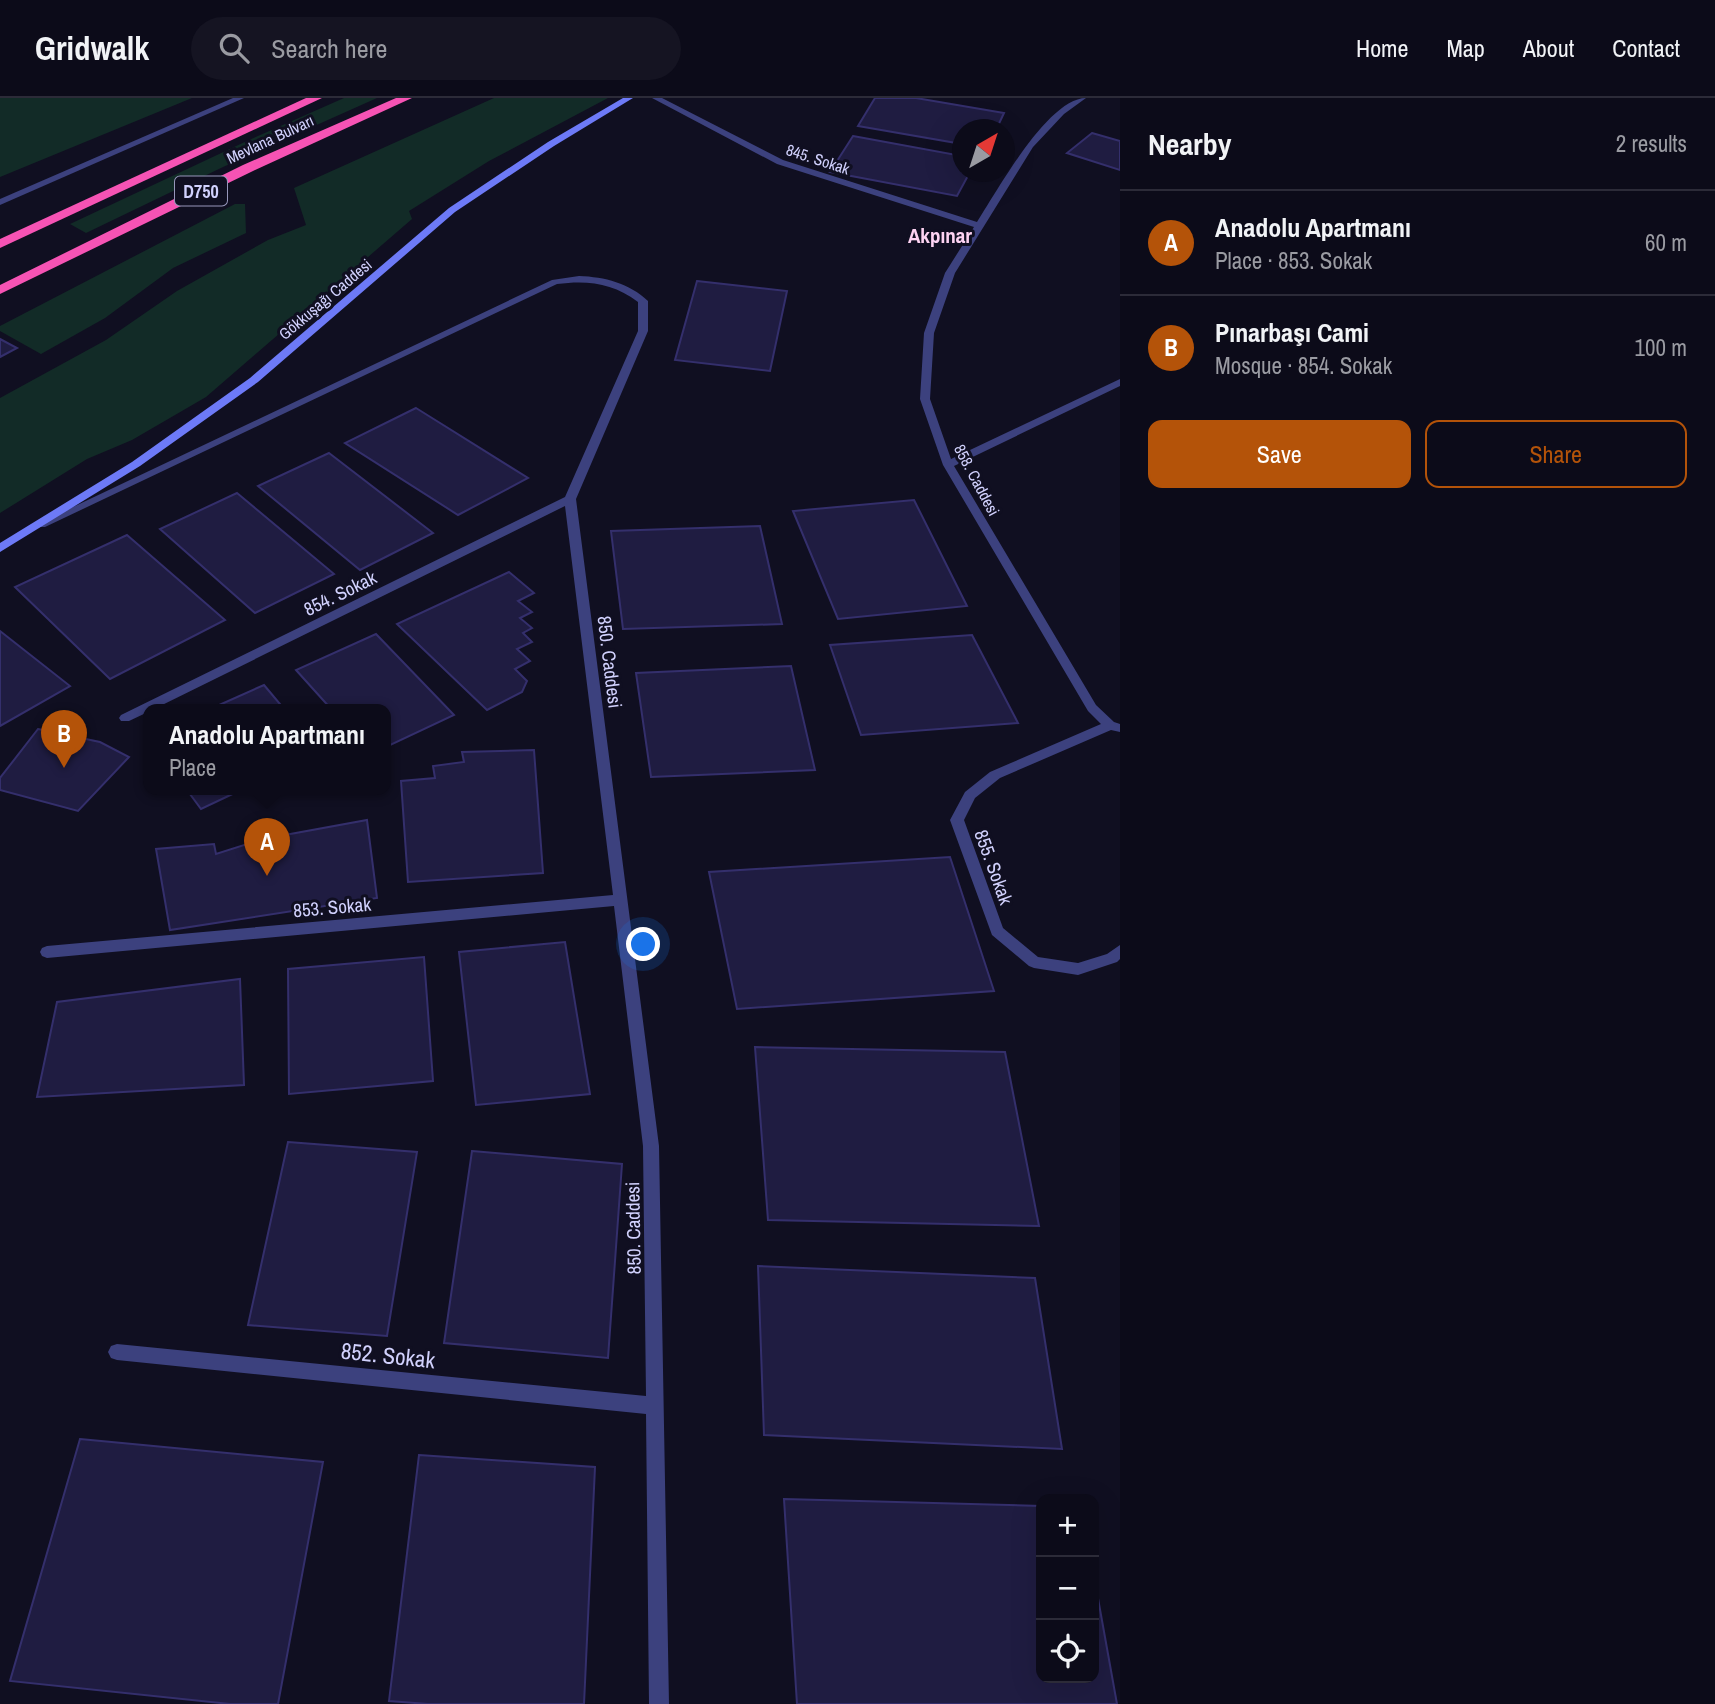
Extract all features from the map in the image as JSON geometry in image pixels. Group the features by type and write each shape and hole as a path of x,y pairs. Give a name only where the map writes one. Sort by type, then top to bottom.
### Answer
{"highway":[{"name":"Mevlana Bulvarı","path":"0,244 316,98"},
{"name":"Mevlana Bulvarı","path":"0,290 248,169 405,98"}],"street":[{"path":"0,202 240,98"},
{"name":"Gökkuşağı Caddesi","path":"0,548 136,464 254,380 452,210 551,144 629,98"},
{"name":"845. Sokak","path":"656,98 780,162 980,226"},
{"name":"858. Caddesi","path":"1082,98 1061,112 1030,146 950,273 929,333 925,399 947,465 1092,708 1115,726"},
{"path":"41,525 535,289 555,282 598,279 615,283 643,301 643,331 570,499"},
{"path":"947,465 1120,382"},
{"name":"854. Sokak","path":"153,704 570,499"},
{"name":"850. Caddesi","path":"570,499 651,1146 659,1704"},
{"name":"854. Sokak","path":"125,718 143,709"},
{"name":"855. Sokak","path":"1115,726 995,775 970,795 957,820 997,932 1034,962 1078,969 1112,958 1120,951"},
{"name":"853. Sokak","path":"47,952 621,900"},
{"name":"852. Sokak","path":"117,1352 655,1406"}],"green space":[{"path":"0,98 192,98 0,177"},
{"path":"344,98 377,98 223,167 86,233 70,224 249,140"},
{"path":"494,98 608,98 489,161 409,211 412,219 206,397 132,440 87,459 0,513 0,398 106,340 177,291 268,240 306,225 294,188"},
{"path":"235,204 245,204 246,233 173,268 105,318 41,354 0,331 0,326"}],"building":[{"path":"875,98 916,98 1004,113 1001,119 952,119 952,142 858,126"},
{"path":"1092,133 1120,141 1120,170 1067,153"},
{"path":"853,136 952,154 952,182 965,182 957,196 830,172"},
{"path":"697,281 787,291 770,371 675,360"},
{"path":"0,339 17,348 0,357"},
{"path":"416,408 528,478 458,515 345,443"},
{"path":"329,453 433,533 360,570 258,486"},
{"path":"237,493 334,574 255,613 160,529"},
{"path":"914,500 967,606 838,619 793,511"},
{"path":"760,526 782,624 623,629 611,531"},
{"path":"127,535 225,620 110,679 15,587"},
{"path":"509,572 534,593 518,601 532,612 520,618 532,628 523,633 532,642 517,649 530,661 515,669 527,681 522,692 487,710 397,624"},
{"path":"0,631 70,686 0,726"},
{"path":"376,634 454,715 391,745 391,704 327,704 296,670"},
{"path":"972,635 1018,723 861,735 830,645"},
{"path":"791,666 815,770 651,777 636,673"},
{"path":"264,685 280,704 221,704"},
{"path":"38,729 100,742 129,757 78,811 0,790 0,778"},
{"path":"534,750 543,873 408,882 401,781 435,778 433,766 464,762 462,752"},
{"path":"191,795 230,795 201,809"},
{"path":"367,820 377,898 170,930 156,849 214,844 216,854 263,839"},
{"path":"950,857 994,991 737,1009 709,872"},
{"path":"565,942 590,1094 476,1105 459,952"},
{"path":"424,957 433,1081 289,1094 288,969"},
{"path":"240,979 244,1085 37,1097 57,1002"},
{"path":"755,1047 1005,1052 1039,1226 768,1220"},
{"path":"288,1142 417,1152 387,1336 248,1325"},
{"path":"472,1151 622,1164 608,1358 444,1343"},
{"path":"758,1266 1035,1278 1062,1449 764,1435"},
{"path":"80,1439 323,1462 278,1704 230,1704 10,1681"},
{"path":"419,1455 595,1467 584,1704 428,1704 389,1701"},
{"path":"784,1499 1036,1506 1036,1683 1099,1683 1099,1604 1117,1704 797,1704"}],"place":[{"name":"Pınarbaşı Cami","path":"64,768"},
{"name":"Anadolu Apartmanı","path":"267,876"}],"district":[{"name":"Akpınar","path":"940,235"}]}
